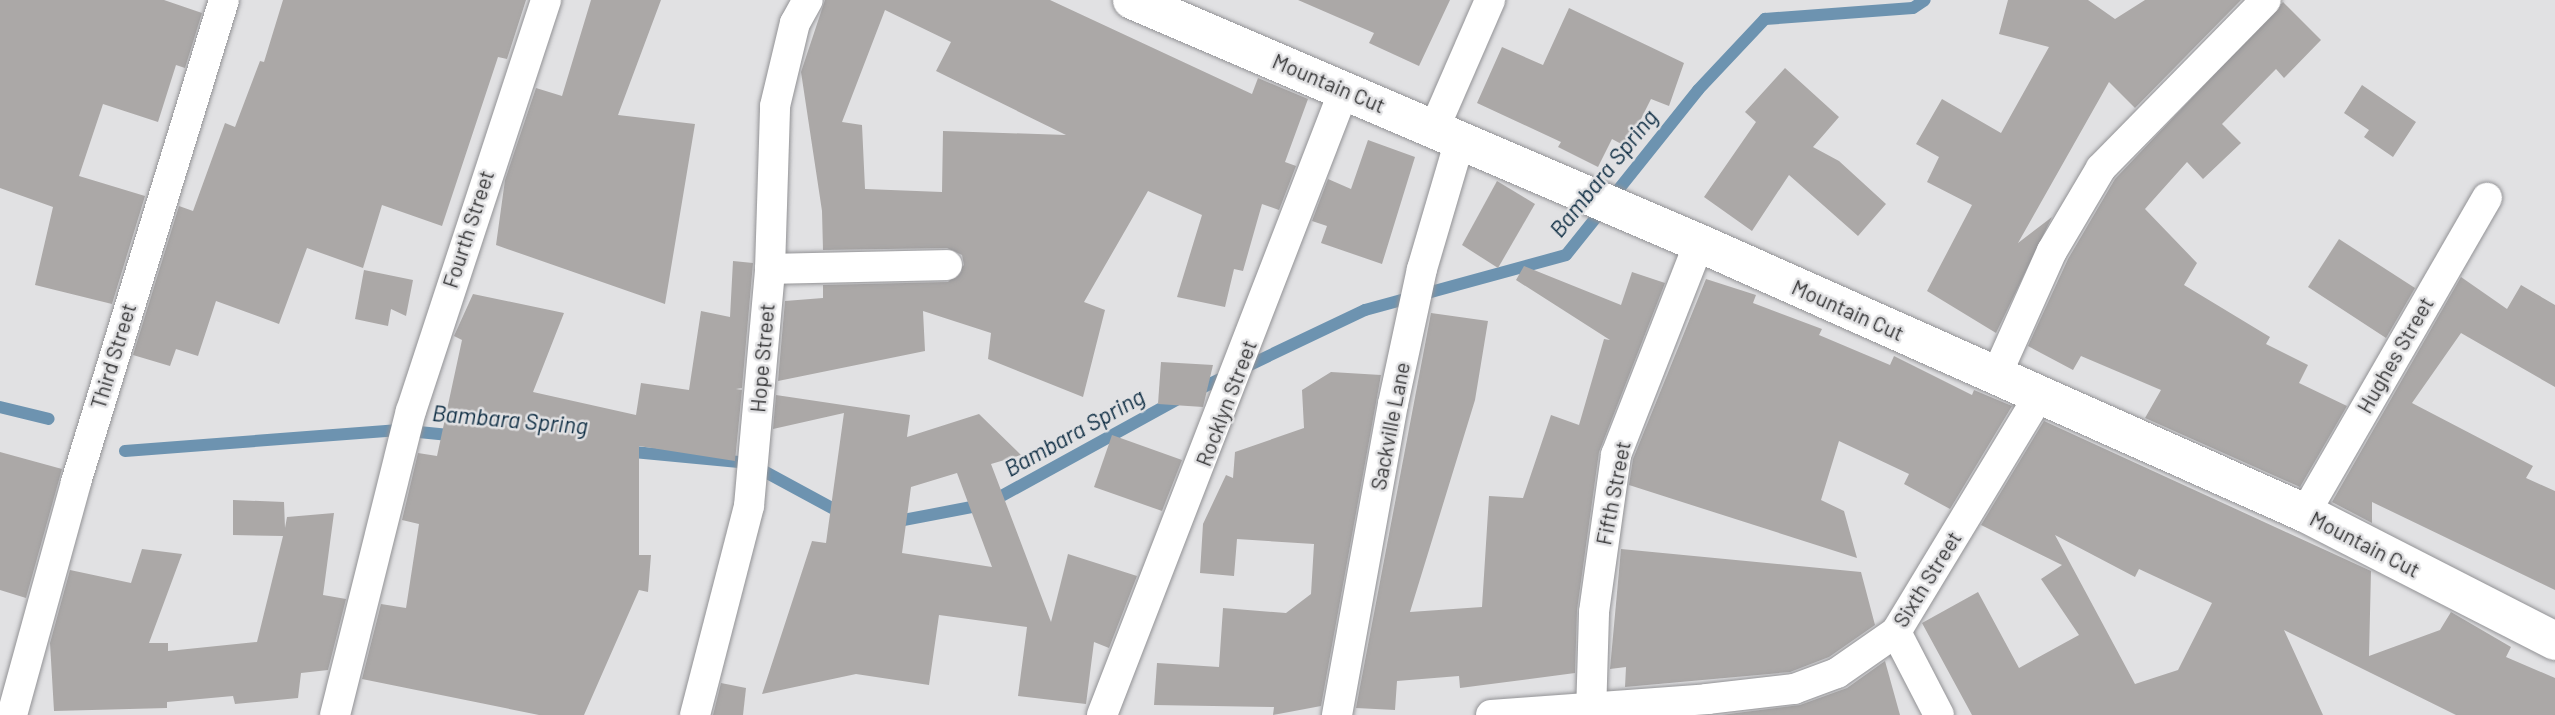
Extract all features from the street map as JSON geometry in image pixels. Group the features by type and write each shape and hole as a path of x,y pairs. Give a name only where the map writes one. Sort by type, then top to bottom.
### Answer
{"main road":[{"name":"Mountain Cut","path":"1132,0 1345,88 2305,513 2555,641"}],"street":[{"name":"Third Street","path":"8,705 224,0"},
{"name":"Fourth Street","path":"335,715 411,411 547,0"},
{"name":"Hope Street","path":"695,715 749,506 770,269 775,106 796,23 808,0"},
{"name":"Sackville Lane","path":"1337,715 1447,135 1490,0"},
{"path":"1996,376 2052,251 2101,168 2266,0"},
{"name":"Rocklyn Street","path":"1102,715 1345,88"},
{"name":"Hughes Street","path":"2305,513 2487,198"},
{"name":"Fifth Street","path":"1591,711 1596,600 1616,455 1699,243"},
{"path":"770,269 947,265"},
{"name":"Sixth Street","path":"1492,715 1591,711 1794,689 1837,673 1896,632 2039,396"},
{"path":"1896,632 1939,715"}],"building":[{"path":"0,0 164,0 202,13 185,68 176,65 158,122 103,104 79,176 145,196 112,304 35,285 53,207 0,188"},
{"path":"283,0 526,0 507,59 498,57 442,226 382,205 363,268 307,248 279,324 216,301 198,356 176,349 170,366 133,355 179,206 193,211 225,123 235,127 260,61 264,62"},
{"path":"591,0 661,0 618,115 695,124 665,304 496,245 505,180 536,88 562,96"},
{"path":"825,0 1050,0 1252,94 1258,78 1308,99 1285,162 1296,166 1279,210 1262,204 1243,271 1234,269 1225,307 1177,297 1202,215 1148,191 1084,302 1105,310 1083,397 988,359 991,333 923,311 925,351 778,381 785,301 823,298 823,285 948,282 964,265 962,255 947,248 823,250 822,211 801,72","holes":["885,10 951,42 936,71 1066,135 943,131 942,192 865,189 862,125 842,122"]},
{"path":"1298,0 1450,0 1419,66 1369,43 1374,33"},
{"path":"2008,0 2088,0 2115,19 2145,0 2241,0 2135,108 2109,82 2018,243 2052,217 1996,333 1927,291 1972,205 1927,182 1939,157 1916,144 1942,99 2001,133 2049,47 1999,34"},
{"path":"2283,2 2321,40 2284,78 2276,69 2222,124 2241,143 2203,179 2187,162 2145,209 2197,263 2184,285 2270,337 2266,344 2308,365 2299,383 2347,406 2300,487 2145,418 2161,390 2081,356 2073,370 2028,346 2068,259 2115,179"},
{"path":"1569,8 1684,63 1669,106 1651,99 1627,147 1612,139 1598,167 1558,147 1561,142 1477,103 1502,47 1543,65"},
{"path":"1785,68 1839,117 1813,147 1839,161 1886,204 1858,236 1789,175 1752,231 1704,197 1756,122 1745,112"},
{"path":"2362,85 2416,122 2393,157 2364,137 2369,130 2344,113"},
{"path":"1368,140 1415,157 1382,264 1321,243 1327,226 1312,221 1328,179 1351,189"},
{"path":"1497,181 1535,204 1498,268 1462,245"},
{"path":"2339,239 2415,288 2386,338 2308,287"},
{"path":"733,261 753,263 742,388 736,389 742,390 735,461 639,446 639,555 651,555 648,592 639,590 584,715 539,715 362,679 381,604 406,608 419,524 402,520 418,453 437,456 462,340 454,336 473,294 564,313 533,392 636,415 641,383 689,390 701,311 730,317"},
{"path":"1524,266 1621,305 1632,272 1665,283 1599,452 1577,610 1575,673 1460,688 1459,676 1397,681 1395,710 1356,708 1431,313 1488,321 1475,400 1410,612 1482,607 1489,496 1523,498 1551,415 1579,425 1604,339 1610,340 1516,280"},
{"path":"364,270 413,280 406,316 391,309 388,326 355,319"},
{"path":"2461,277 2507,309 2521,285 2555,305 2555,387 2461,333 2412,403 2533,466 2526,478 2555,491 2555,590 2372,502 2372,523 2332,502"},
{"path":"1706,279 1756,295 1753,303 1822,329 1819,335 1890,365 1894,356 1972,395 1974,390 2012,406 1950,509 1904,484 1909,474 1839,441 1821,500 1844,511 1857,558 1629,485 1633,459"},
{"path":"1161,362 1213,365 1203,407 1158,404"},
{"path":"1331,372 1381,375 1321,706 1273,715 1274,707 1154,705 1157,663 1219,667 1223,608 1286,613 1311,594 1314,544 1237,539 1234,576 1200,573 1203,524 1226,475 1233,478 1235,452 1304,428 1302,390"},
{"path":"776,395 910,415 907,437 979,414 1021,455 991,464 1051,622 1068,554 1137,576 1109,648 1094,642 1086,704 1018,696 1027,627 939,615 929,685 856,674 762,694 812,541 826,543 844,413 773,429","holes":["957,473 992,567 902,553 911,487"]},
{"path":"2044,421 2371,571 2369,656 2440,630 2451,612 2511,647 2506,657 2555,678 2555,715 2456,715 2284,630 2323,715 1972,715 1922,623 1978,592 2019,668 2079,635 2041,579 2062,565 1981,525","holes":["2055,535 2135,577 2139,569 2212,603 2178,670 2135,684"]},
{"path":"1112,435 1182,460 1162,511 1094,487"},
{"path":"0,452 62,469 26,598 0,590"},
{"path":"233,500 284,502 285,528 287,517 334,513 323,595 346,599 328,670 301,673 298,698 235,704 233,696 167,702 167,708 54,711 50,643 70,570 131,583 142,549 182,554 149,643 168,643 168,651 257,642 283,536 233,535"},
{"path":"1621,549 1861,572 1875,625 1829,657 1790,672 1625,687 1626,667 1610,669"},
{"path":"1885,661 1900,715 1721,715 1800,705 1847,688"},
{"path":"721,683 746,688 743,715 713,715"}],"waterway":[{"name":"Bambara Spring","path":"1195,391 1365,310 1566,255 1698,90 1765,19 1913,8 1925,0"},
{"name":"Bambara Spring","path":"893,522 987,504 1178,399"},
{"name":"Bambara Spring","path":"0,407 49,419"},
{"name":"Bambara Spring","path":"125,451 399,430 459,436"},
{"name":"Bambara Spring","path":"623,451 749,463 843,514"}]}
